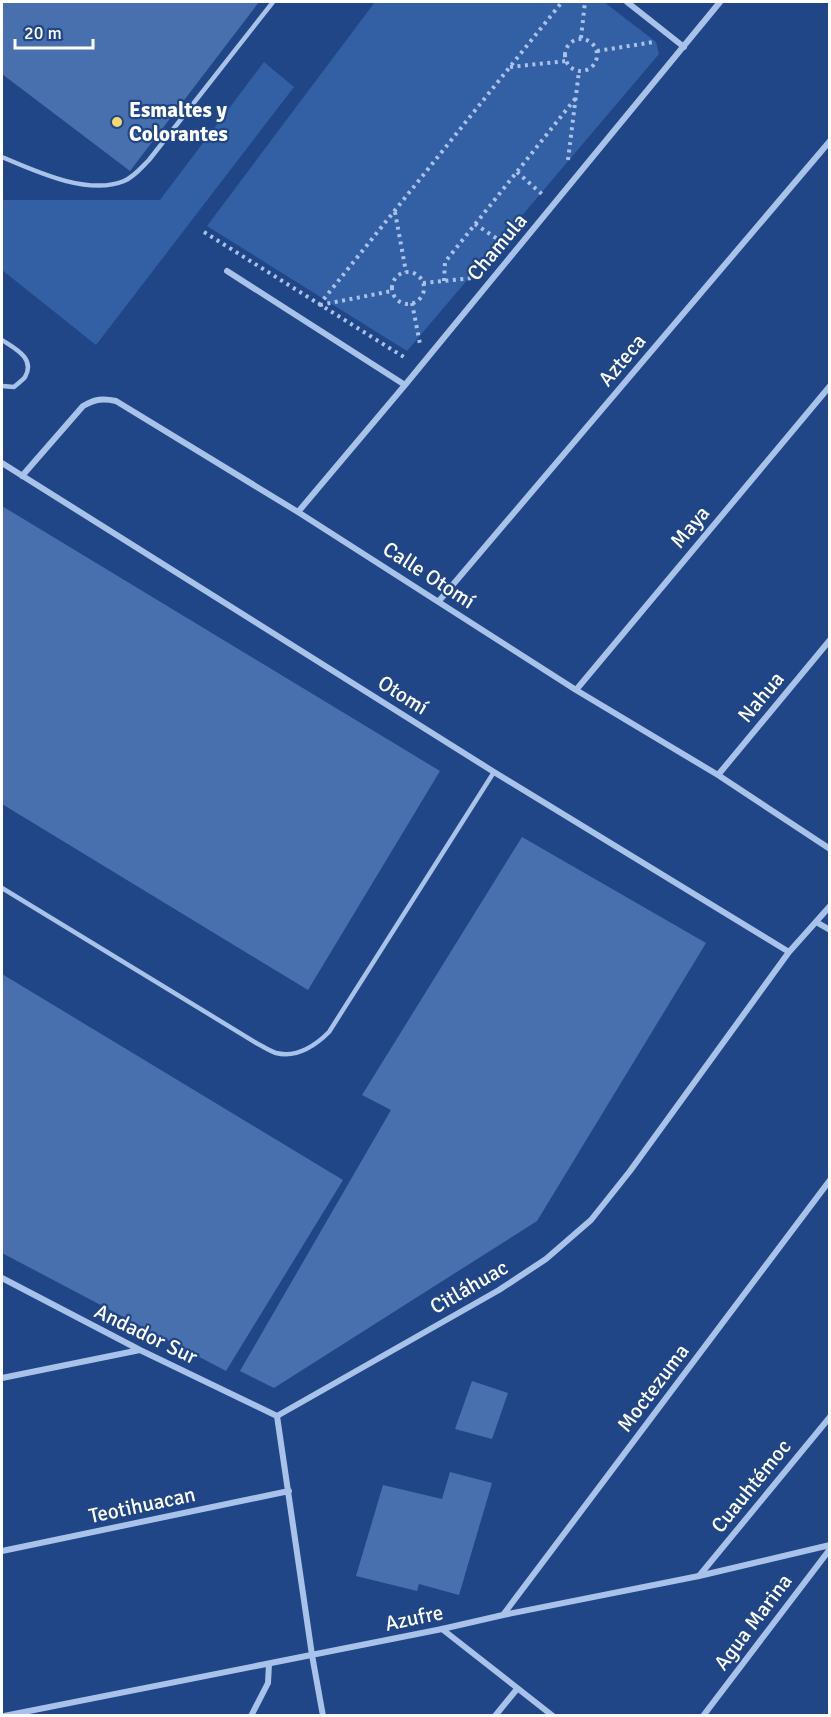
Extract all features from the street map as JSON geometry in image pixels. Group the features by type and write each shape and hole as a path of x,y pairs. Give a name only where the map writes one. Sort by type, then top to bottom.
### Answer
{"street":[{"path":"627,2 684,46"},
{"name":"Chamula","path":"298,512 720,2"},
{"name":"Azteca","path":"439,602 830,141"},
{"path":"227,271 405,385"},
{"name":"Maya","path":"576,690 830,386"},
{"name":"Calle Otomí","path":"22,476 83,406 92,400 116,401 298,512 576,690 718,775 830,849"},
{"name":"Otomí","path":"2,463 494,772 789,952"},
{"name":"Nahua","path":"718,775 830,640"},
{"name":"Citláhuac","path":"278,1416 499,1290 546,1259 591,1220 630,1171 789,952 830,906"},
{"path":"816,922 830,930"},
{"name":"Moctezuma","path":"503,1615 830,1180"},
{"name":"Andador Sur","path":"2,1278 140,1350 278,1416"},
{"path":"2,1378 140,1350"},
{"path":"278,1416 312,1655 323,1716"},
{"name":"Cuauhtémoc","path":"699,1576 830,1418"},
{"name":"Teotihuacan","path":"2,1551 289,1491"},
{"name":"Azufre","path":"4,1716 442,1629 830,1547"},
{"name":"Agua Marina","path":"703,1716 830,1547"},
{"path":"442,1629 553,1716"},
{"path":"251,1716 268,1683 269,1664"},
{"path":"495,1716 518,1689"}],"lane":[{"path":"2,157 65,180 92,186 125,181 149,160 273,2"},
{"path":"2,340 24,355 28,365 25,377 14,387 2,386"},
{"path":"2,888 258,1044 276,1053 305,1051 329,1032 494,772"}],"path":[{"path":"319,305 562,2"},
{"path":"581,38 585,2"},
{"path":"581,38 591,42 597,51 597,61 589,69 579,71 566,62 567,46 575,39 581,38"},
{"path":"597,51 663,41"},
{"path":"510,68 566,62"},
{"path":"568,162 579,71"},
{"path":"444,281 445,262 575,99"},
{"path":"517,172 546,197"},
{"path":"395,211 406,272"},
{"path":"475,224 506,244"},
{"path":"204,232 407,360 427,337"},
{"path":"406,272 416,274 423,283 423,293 417,301 412,303 406,304 397,300 392,291 393,280 406,272"},
{"path":"423,283 477,277 470,286"},
{"path":"319,305 392,291"},
{"path":"412,303 420,345"}],"shaded area":[{"path":"375,2 604,2 656,42 659,54 407,351 207,226"},
{"path":"264,62 294,87 96,345 2,270 2,200 160,200"}],"building":[{"name":"Esmaltes y Colorantes","path":"2,2 259,2 130,171 2,74"},
{"path":"2,506 440,771 308,990 2,804"},
{"path":"522,837 706,943 537,1221 274,1388 240,1371 391,1110 362,1095"},
{"path":"2,974 343,1180 226,1371 2,1253"},
{"path":"472,1381 508,1393 492,1439 455,1429"},
{"path":"450,1472 492,1483 459,1595 419,1584 417,1591 356,1576 383,1485 442,1499"}],"place":[{"name":"Esmaltes y Colorantes","path":"117,122"}]}
